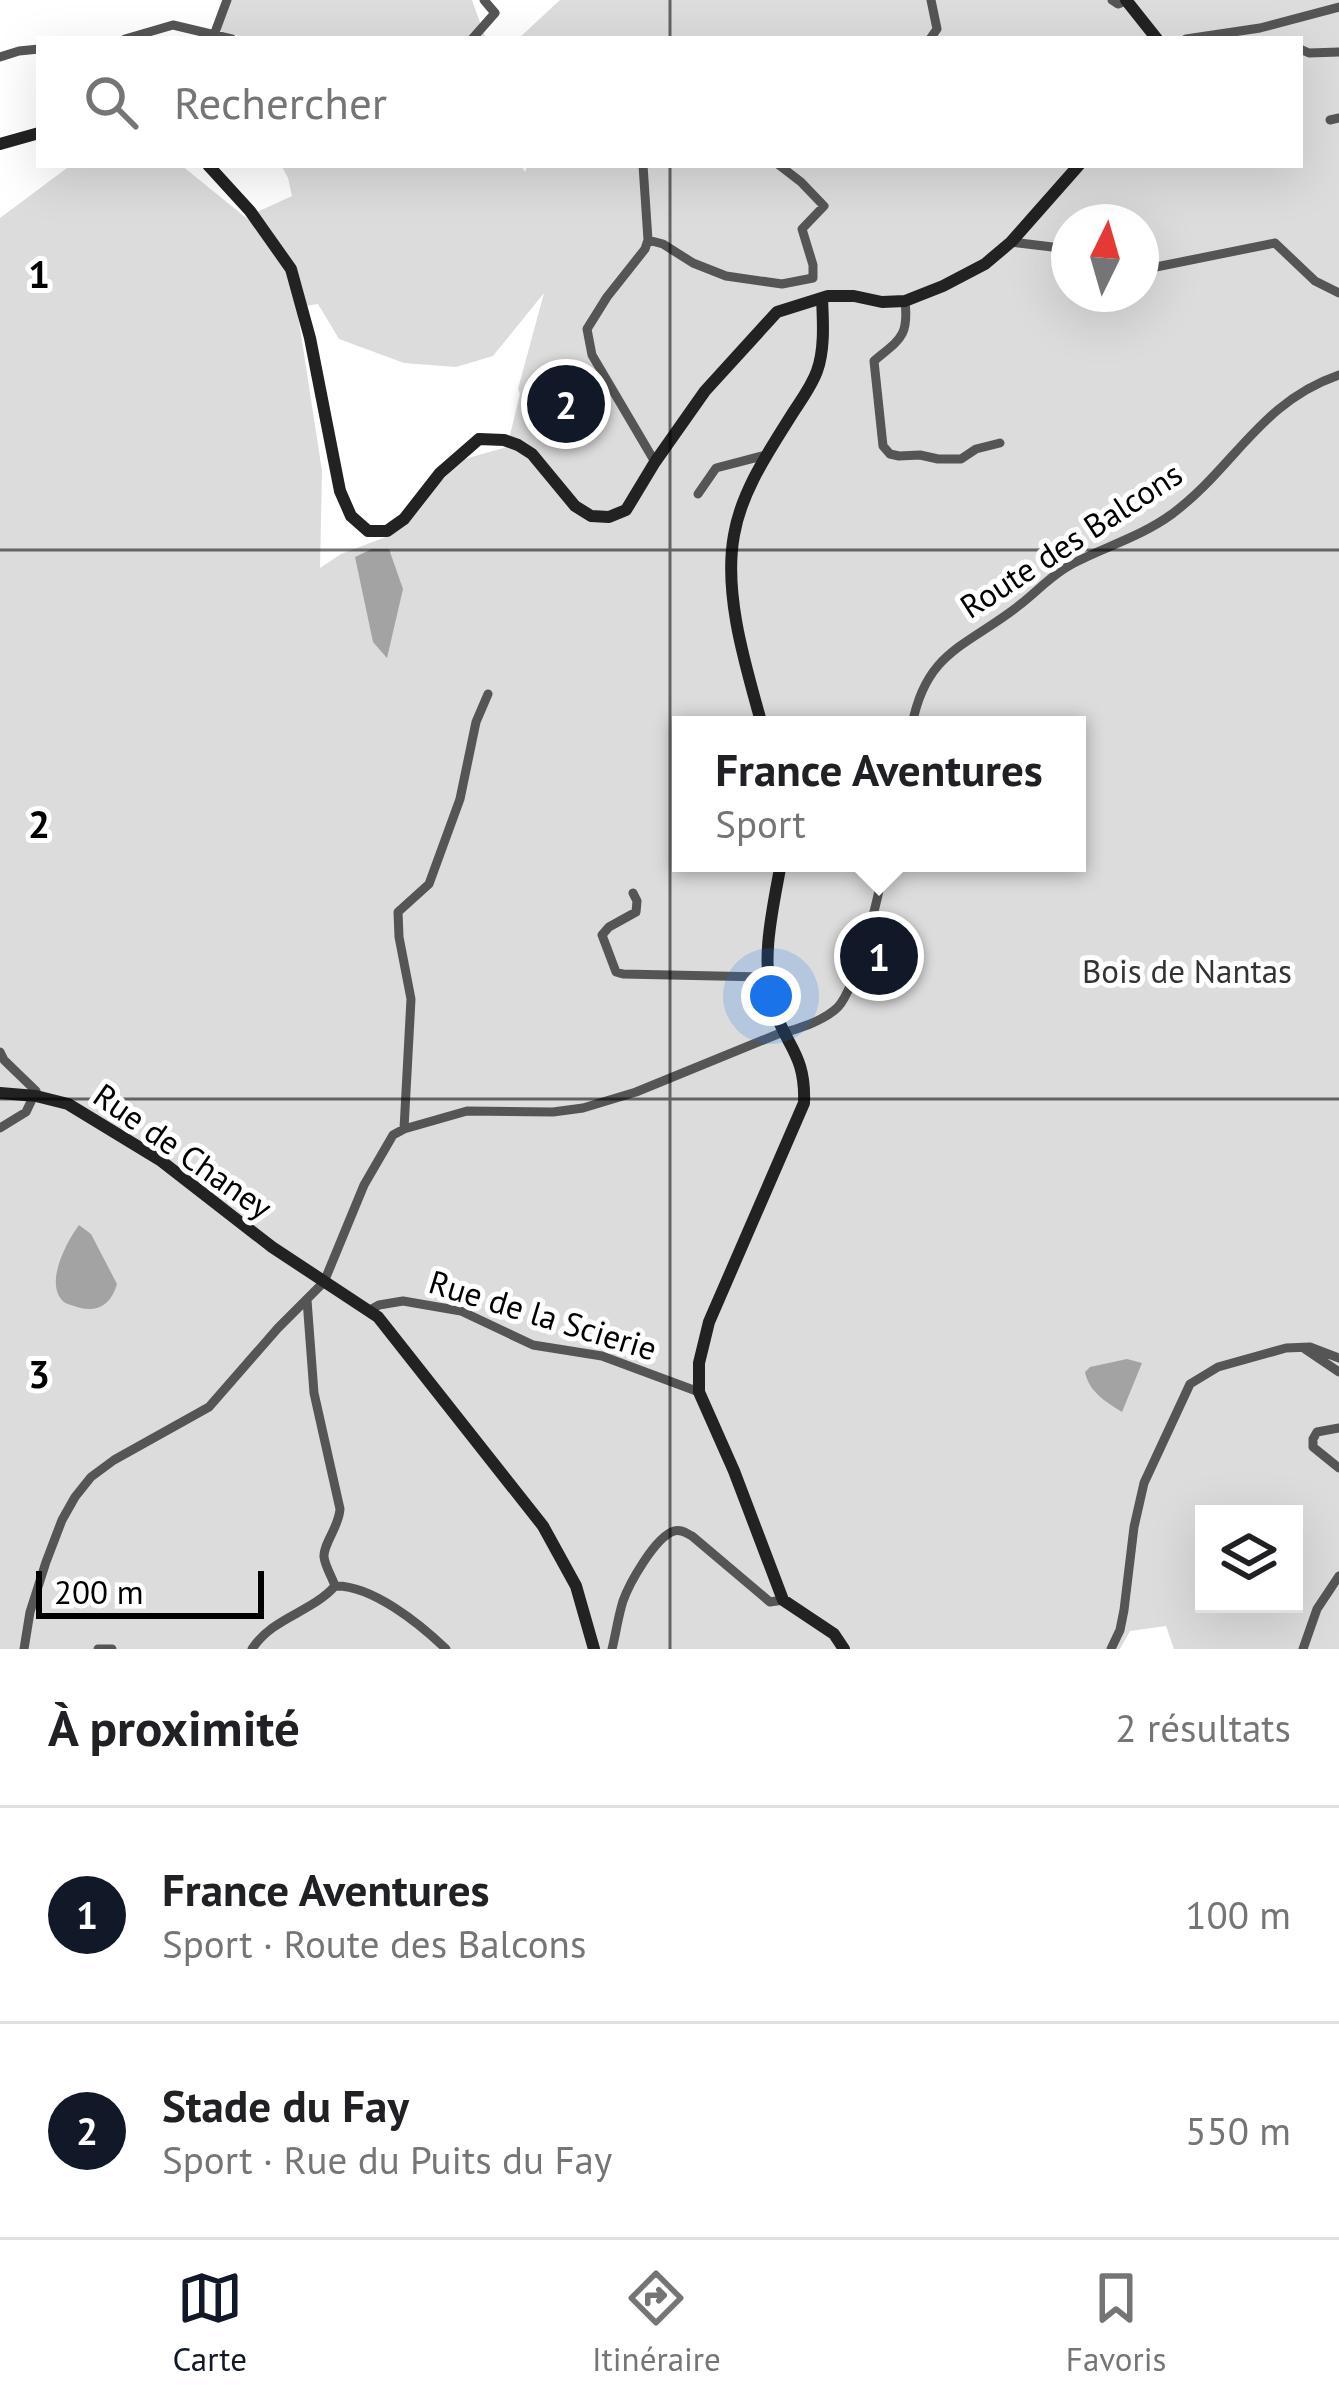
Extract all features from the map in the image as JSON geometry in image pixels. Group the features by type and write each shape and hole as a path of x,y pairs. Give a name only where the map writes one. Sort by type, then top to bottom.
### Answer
{"street":[{"path":"214,35 227,0"},
{"path":"475,36 495,13 484,0"},
{"path":"931,0 937,29 932,36"},
{"path":"1112,0 1125,1 1154,36"},
{"path":"1214,36 1284,26 1339,7"},
{"path":"135,36 173,25 218,36"},
{"path":"0,57 36,49"},
{"path":"1303,50 1339,52"},
{"path":"0,144 36,134"},
{"path":"211,168 250,211 291,269 310,338 340,491 351,516 368,531 387,531 404,519 440,473 478,440 504,440 532,454 575,506 591,516 609,517 626,510 705,392 777,313 825,297 904,301 943,286 985,264 1011,242 1076,168"},
{"path":"643,168 645,249 587,329 592,355 655,462"},
{"path":"783,168 824,206 802,230 814,266 813,278"},
{"path":"648,240 726,276 782,284 822,279 825,297 818,370 766,455 734,531 734,612 760,716"},
{"path":"1011,242 1051,247"},
{"path":"1159,266 1275,243 1315,280 1339,293"},
{"path":"904,301 908,326 874,361 883,446 899,456 962,459 976,449 1000,443"},
{"name":"Route des Balcons","path":"915,716 933,670 948,652 1003,618 1062,569 1160,522 1212,478 1265,418 1315,383 1339,375"},
{"path":"698,494 716,468 766,455"},
{"path":"404,1129 411,999 398,912 429,884 460,800 476,722 488,694"},
{"path":"779,872 770,928 769,977 773,1006 803,1069 805,1102 709,1322 699,1363 699,1392 783,1600 833,1634 844,1649"},
{"path":"25,1649 46,1562 75,1496 114,1460 209,1407 324,1282 364,1185 393,1135 480,1110 583,1108 825,1016 837,1008 857,971 882,872"},
{"path":"633,893 637,912 602,935 616,972 769,977"},
{"path":"0,1052 36,1091 26,1112 0,1128"},
{"name":"Rue de Chaney","path":"0,1094 68,1104 140,1148 387,1325 543,1526 576,1586 594,1649"},
{"path":"307,1300 314,1393 340,1509 325,1550 335,1586"},
{"name":"Rue de la Scierie","path":"370,1310 403,1301 461,1311 533,1345 602,1356 699,1392"},
{"path":"1301,1346 1339,1372"},
{"path":"1111,1649 1124,1610 1139,1499 1185,1393 1218,1366 1301,1346 1339,1358"},
{"path":"1339,1428 1318,1432 1312,1439 1312,1448 1339,1468"},
{"path":"612,1649 624,1598 659,1542 674,1531 692,1536 770,1602 783,1600"},
{"path":"1303,1649 1317,1609 1339,1576"},
{"path":"252,1649 267,1630 324,1598 335,1586 351,1586 368,1594 446,1649"},
{"path":"98,1649 112,1649"}],"green space":[{"path":"230,0 472,0 485,36 238,36 219,31"},
{"name":"Bois de Nantas","path":"560,0 1339,0 1339,1649 1174,1649 1166,1626 1130,1631 1120,1649 0,1649 0,218 67,168 185,168 250,221 288,271 298,315 322,471 320,568 341,554 391,535 461,460 507,447 544,293 493,356 456,367 404,363 339,339 318,304 305,306 287,256 257,212 292,196 283,168 523,168 525,172 527,168 1303,168 1303,36 521,36"}],"shaded area":[{"path":"372,549 389,549 403,589 387,658 373,642 355,557"},
{"path":"79,1225 91,1234 117,1284 111,1298 95,1308 65,1303 56,1288 61,1259"},
{"path":"1127,1359 1142,1363 1122,1412 1094,1391 1085,1372"}],"place":[{"name":"Stade du Fay","path":"566,404"},
{"name":"France Aventures","path":"879,956"}]}
